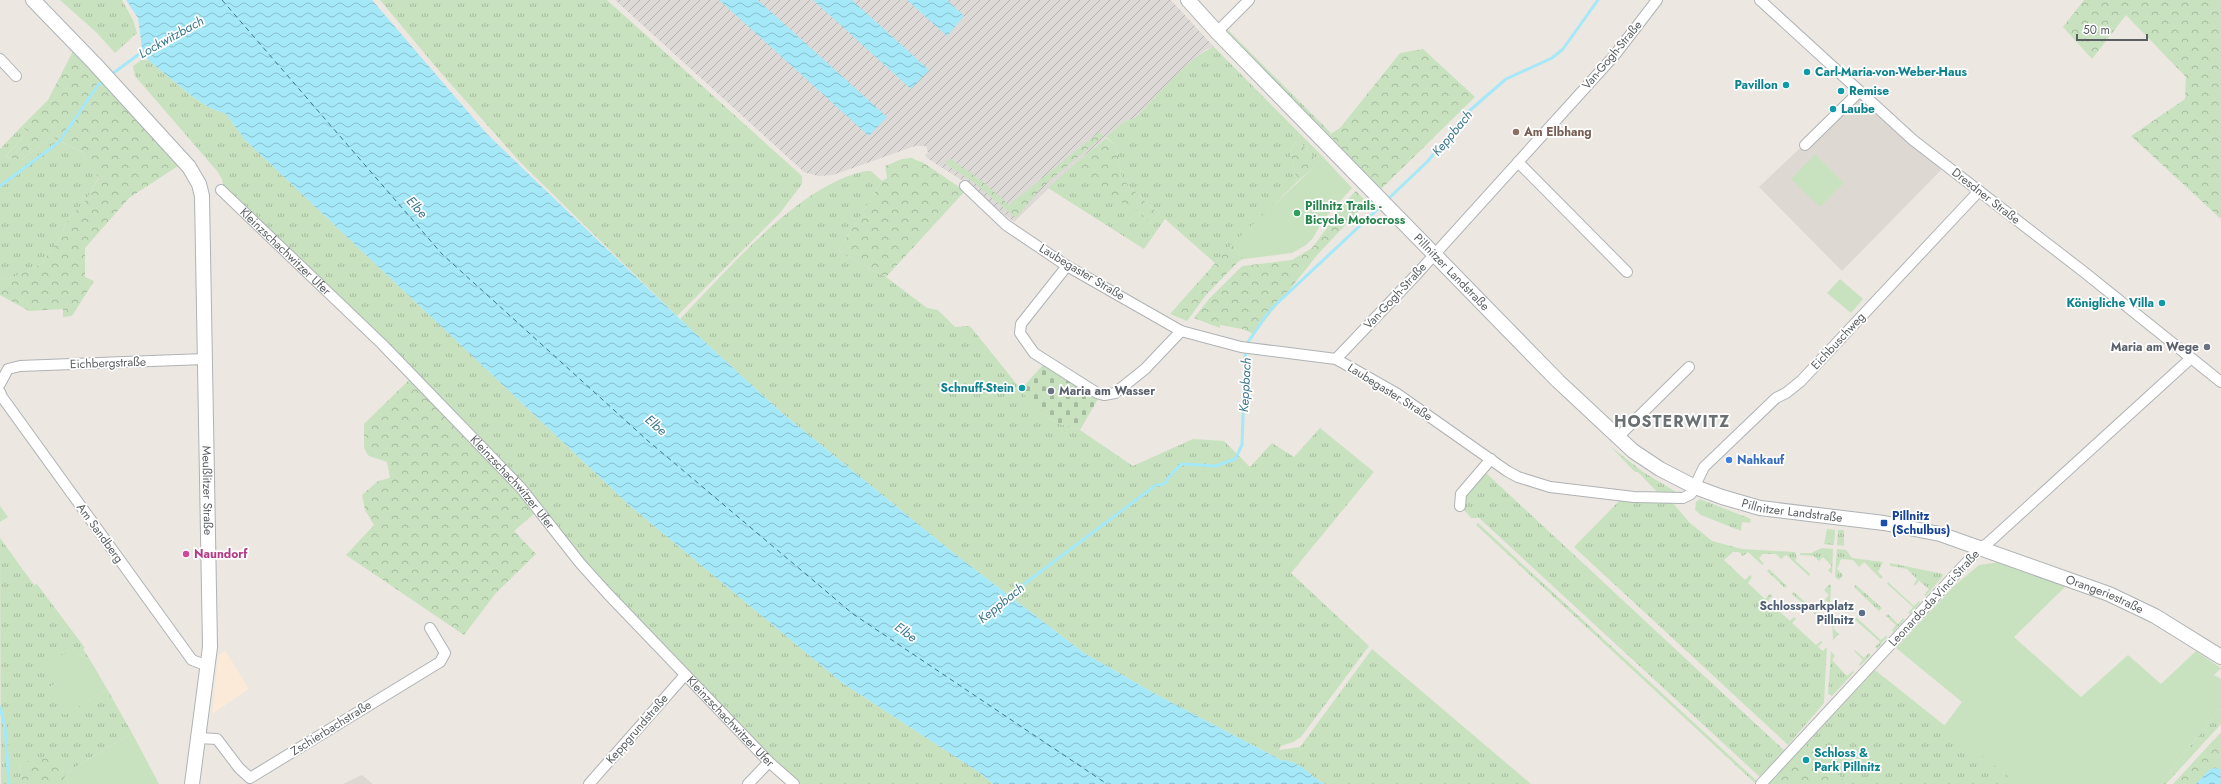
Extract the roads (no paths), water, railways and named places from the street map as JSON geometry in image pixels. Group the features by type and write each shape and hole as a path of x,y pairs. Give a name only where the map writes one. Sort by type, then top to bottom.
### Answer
{"main road":[{"name":"Meußlitzer Straße","path":"33,0 100,68 189,167 199,184 202,196 210,647 192,784"},
{"name":"Pillnitzer Landstraße","path":"1188,0 1217,32 1558,381 1634,451 1660,469 1695,487 1722,497 1760,508 1884,523 1940,534 1980,548"},
{"name":"Orangeriestraße","path":"1980,548 2109,594 2156,616 2221,662"}],"street":[{"path":"1217,32 1249,0"},
{"name":"Van-Gogh-Straße","path":"1336,359 1434,254 1614,56 1657,0"},
{"name":"Dresdner Straße","path":"1760,0 1913,140 2084,272 2190,359 2221,382"},
{"path":"0,59 16,76"},
{"path":"1805,145 1859,92"},
{"path":"1518,162 1627,272"},
{"name":"Laubegaster Straße","path":"964,186 1006,225 1068,266 1181,332 1246,348 1336,359 1396,393 1518,477 1550,487 1634,497 1684,498 1691,494 1695,487"},
{"name":"Kleinzschachwitzer Ufer","path":"221,190 382,344 466,430 521,488 580,563 769,762 794,784"},
{"name":"Eichbuschweg","path":"1695,487 1704,467 1776,398 1786,393 1801,381 1979,191"},
{"path":"1068,266 1021,324 1020,333 1034,353 1097,393 1116,393 1145,369 1181,332"},
{"name":"Eichbergstraße","path":"0,384 8,369 12,367 204,359"},
{"name":"Leonardo-da-Vinci-Straße","path":"1761,784 1980,548 1988,543 2190,359"},
{"path":"1618,437 1689,367"},
{"name":"Am Sandberg","path":"0,392 11,411 192,660 208,666"},
{"path":"1460,506 1461,494 1491,459"},
{"name":"Zschierbachstraße","path":"198,738 217,739 239,768 250,778 440,662 445,653 430,628"},
{"name":"Keppgrundstraße","path":"589,784 685,674"},
{"path":"748,784 769,762"}],"water":[{"name":"Elbe","path":"126,0 372,0 487,134 680,319 782,413 951,551 1084,653 1159,696 1281,760 1295,763 1325,784 993,784 980,773 841,682 629,505 245,140 226,114 210,108 193,97 148,60 142,48 138,18"},
{"path":"719,0 758,0 887,117 869,136"},
{"path":"813,0 852,0 929,70 911,89"},
{"path":"907,0 947,0 964,16 947,36"},
{"path":"2213,768 2221,769 2221,784 2196,784 2208,771"}],"waterway":[{"name":"Keppbach","path":"1386,201 1428,161 1468,112 1506,79 1552,58 1563,49 1598,0"},
{"name":"Lockwitzbach","path":"112,74 146,49"},
{"name":"Lockwitzbach","path":"0,186 59,142 98,85 102,82"},
{"name":"Keppbach","path":"1008,596 1156,485 1164,484 1174,471 1182,464 1216,466 1235,459 1242,445 1245,357 1248,342 1270,310 1381,206"},
{"name":"Lockwitzbach","path":"0,707 5,727 9,784"}],"place":[{"name":"Carl-Maria-von-Weber-Haus","path":"1807,72"},
{"name":"Pavillon","path":"1786,85"},
{"name":"Remise","path":"1841,91"},
{"name":"Laube","path":"1833,109"},
{"name":"Am Elbhang","path":"1516,132"},
{"name":"Pillnitz Trails - Bicycle Motocross","path":"1297,213"},
{"name":"Königliche Villa","path":"2162,303"},
{"name":"Maria am Wege","path":"2207,347"},
{"name":"Schnuff-Stein","path":"1022,388"},
{"name":"Maria am Wasser","path":"1051,391"},
{"name":"Nahkauf","path":"1729,460"},
{"name":"Pillnitz (Schulbus)","path":"1884,523"},
{"name":"Naundorf","path":"186,554"},
{"name":"Schlossparkplatz Pillnitz","path":"1862,613"},
{"name":"Schloss & Park Pillnitz","path":"1806,760"}],"district":[{"name":"HOSTERWITZ","path":"1672,421"}]}
